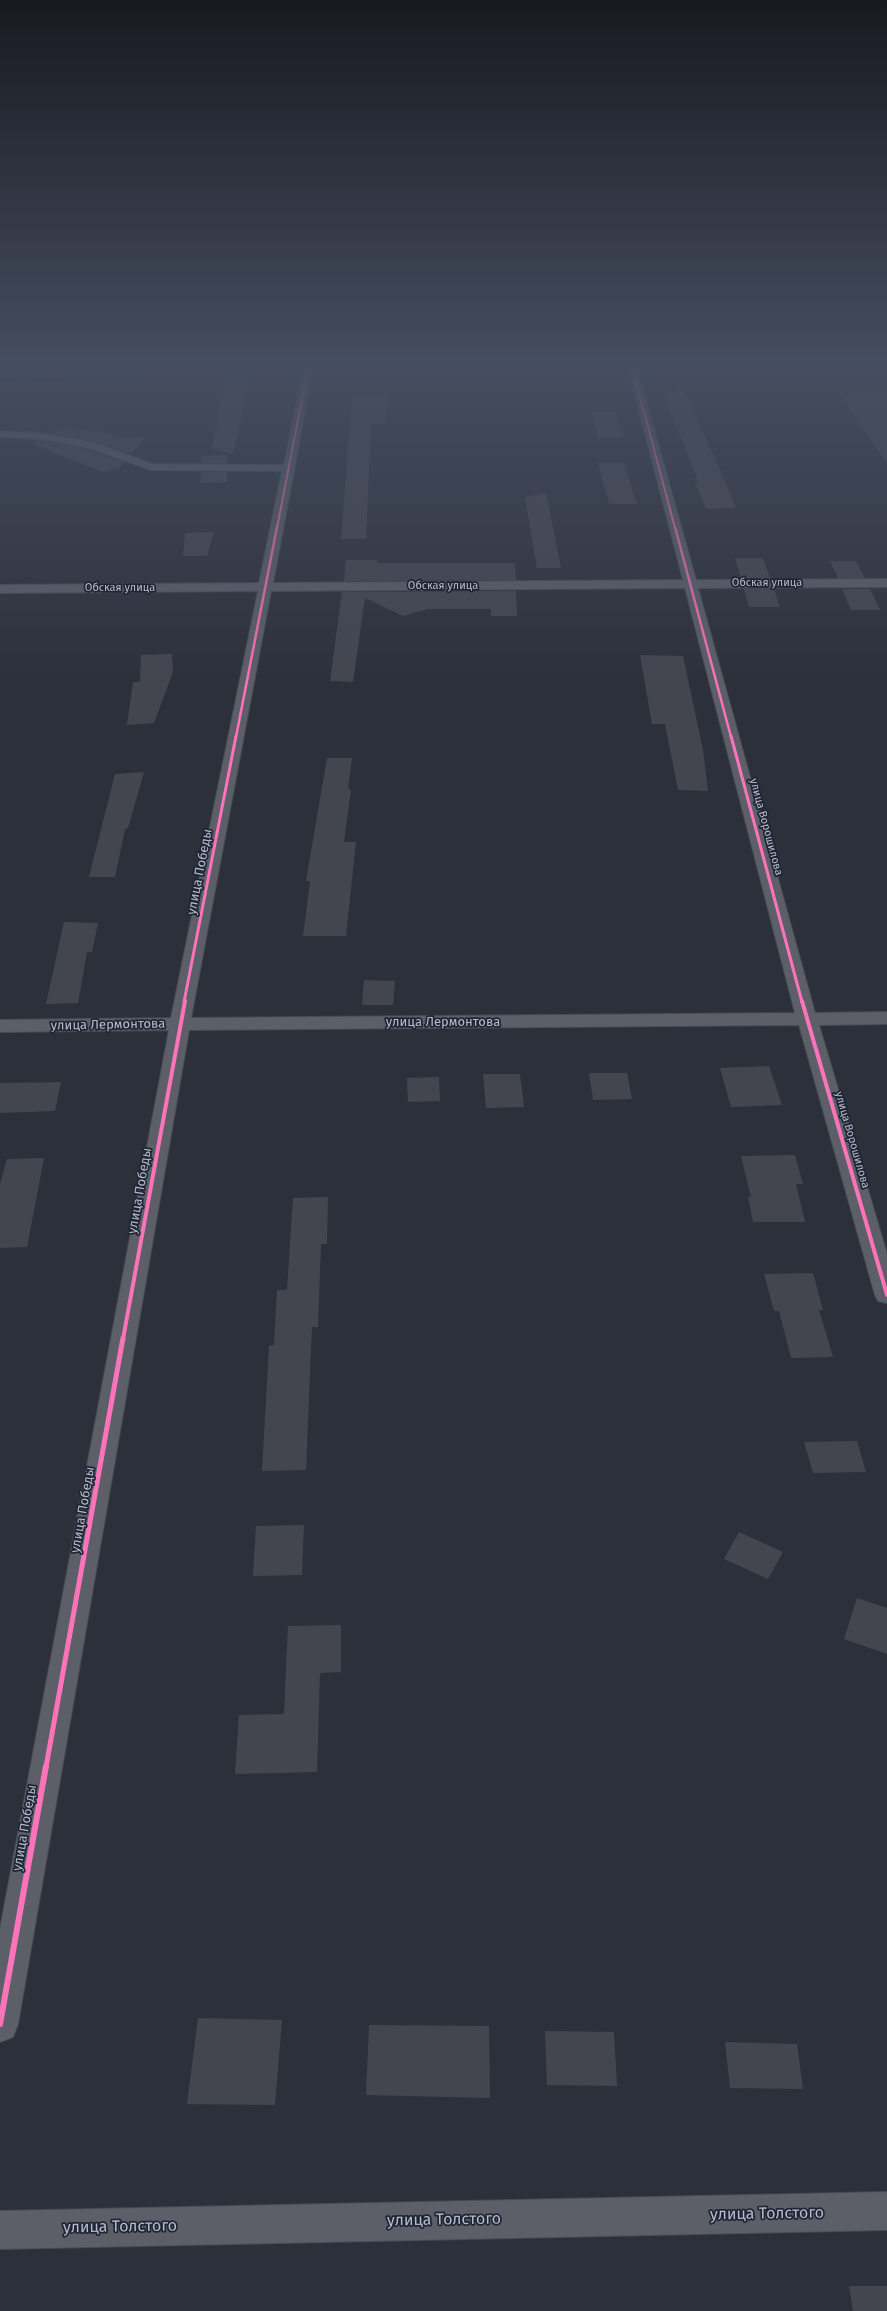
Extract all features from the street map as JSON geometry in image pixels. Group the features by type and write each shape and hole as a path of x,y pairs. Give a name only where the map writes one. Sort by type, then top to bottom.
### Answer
{"street":[{"name":"улица Победы","path":"0,2024 180,1024 287,471"},
{"name":"улица Ворошилова","path":"660,471 807,1019 887,1295"},
{"name":"Обская улица","path":"0,589 887,583"},
{"name":"улица Лермонтова","path":"0,1026 887,1018"},
{"name":"улица Толстого","path":"0,2230 887,2211"}],"building":[{"path":"346,471 369,471 366,539 341,539"},
{"path":"600,471 626,471 637,504 609,504"},
{"path":"694,471 720,471 736,508 706,509 695,483 699,483"},
{"path":"201,472 227,472 227,482 200,483"},
{"path":"546,493 561,568 537,568 525,497"},
{"path":"214,532 207,556 183,556 185,533"},
{"path":"735,558 763,558 770,578 741,578"},
{"path":"346,560 377,560 377,563 515,563 516,580 344,581"},
{"path":"830,561 856,561 865,578 838,578"},
{"path":"744,589 774,589 780,607 749,607"},
{"path":"842,589 870,589 880,610 851,610"},
{"path":"516,591 517,616 491,616 491,609 428,609 403,616 365,598 353,682 330,681 342,592"},
{"path":"172,654 173,672 154,723 127,725 133,682 140,682 141,655"},
{"path":"640,655 683,656 703,750 708,791 678,790 665,724 652,724"},
{"path":"327,758 352,758 348,789 351,789 344,842 356,842 346,936 303,936 310,881 306,881"},
{"path":"144,772 128,828 125,829 115,877 89,877 115,774"},
{"path":"64,922 98,923 92,952 87,952 78,1003 46,1004"},
{"path":"364,980 395,981 393,1005 362,1005"},
{"path":"769,1066 782,1105 731,1107 720,1068"},
{"path":"589,1073 627,1073 632,1099 593,1100"},
{"path":"483,1074 520,1074 524,1107 486,1108"},
{"path":"439,1077 440,1101 408,1102 407,1078"},
{"path":"61,1082 55,1111 0,1113 0,1083"},
{"path":"795,1155 803,1184 796,1184 805,1222 753,1222 748,1197 751,1197 741,1156"},
{"path":"44,1158 27,1247 0,1248 0,1184 7,1159"},
{"path":"328,1197 327,1244 321,1244 318,1327 312,1327 306,1470 262,1471 269,1346 274,1345 277,1290 287,1290 293,1198"},
{"path":"813,1273 823,1310 819,1310 833,1357 791,1358 779,1311 774,1311 764,1274"},
{"path":"857,1441 866,1472 813,1473 804,1442"},
{"path":"304,1525 302,1575 253,1576 256,1526"},
{"path":"739,1532 783,1552 768,1579 724,1559"},
{"path":"857,1598 887,1608 887,1654 844,1639"},
{"path":"341,1625 341,1672 320,1673 317,1772 235,1774 239,1715 284,1714 288,1626"},
{"path":"198,2018 282,2020 275,2105 187,2104"},
{"path":"369,2025 489,2026 490,2098 366,2095"},
{"path":"545,2031 614,2032 617,2086 547,2085"},
{"path":"725,2042 797,2044 803,2089 730,2088"},
{"path":"849,2286 887,2286 887,2311 853,2311"}],"cycle path":[{"path":"0,2024 180,1024 288,471"},
{"path":"660,471 807,1019 887,1295"}]}
